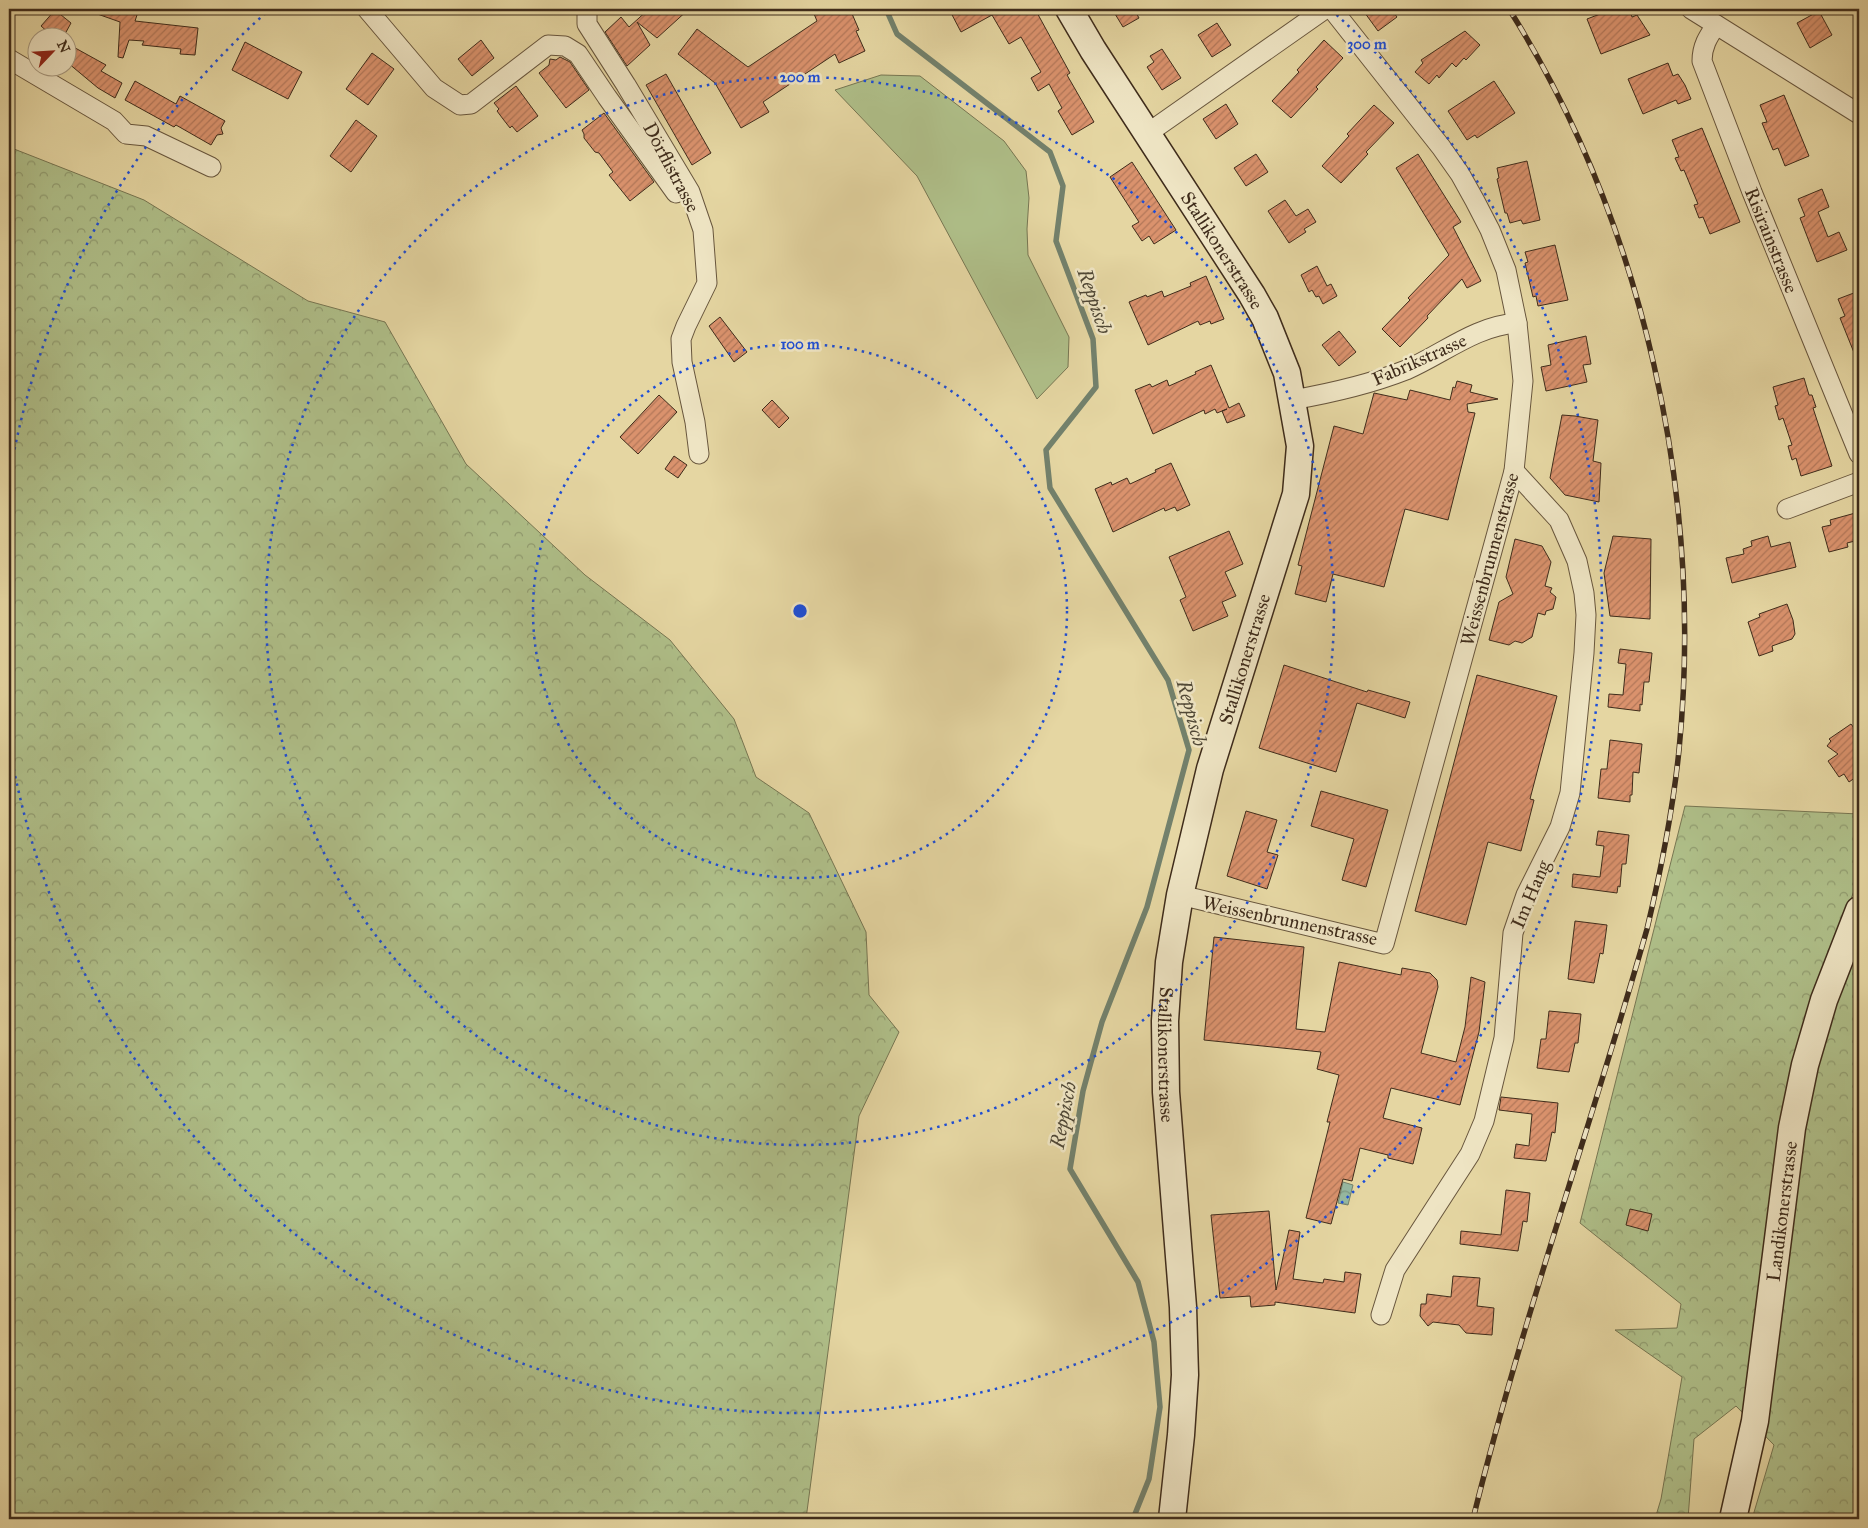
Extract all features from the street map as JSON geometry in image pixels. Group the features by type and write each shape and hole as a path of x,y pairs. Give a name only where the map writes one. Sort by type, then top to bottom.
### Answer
{"street":[{"path":"367,9 434,88 460,105 472,104 548,45 565,46 578,54 676,193"},
{"name":"Dörflistrasse","path":"587,9 587,24 690,192 704,230 707,283 681,339 682,362 695,422 699,454"},
{"name":"Stallikonerstrasse","path":"1068,9 1265,318 1287,373 1300,446 1296,494 1210,769 1180,896 1169,962 1165,1021 1166,1092 1184,1341 1181,1435 1172,1519"},
{"path":"1148,133 1325,9"},
{"name":"Weissenbrunnenstrasse","path":"1180,896 1384,944 1514,471 1523,381 1517,322 1506,270 1490,230 1460,174 1332,9"},
{"path":"1691,9 1859,114"},
{"name":"Risirainstrasse","path":"1716,25 1705,41 1702,50 1702,60 1752,192 1859,454"},
{"path":"9,60 114,121 126,134 146,136 211,167"},
{"name":"Fabrikstrasse","path":"1292,400 1356,387 1406,369 1478,332 1494,326 1517,322"},
{"name":"Im Hang","path":"1381,1315 1395,1270 1470,1154 1484,1120 1504,1038 1513,933 1526,894 1560,827 1570,793 1584,653 1586,615 1584,593 1577,561 1559,520 1514,471"},
{"path":"1787,508 1859,482"},
{"name":"Landikonerstrasse","path":"1733,1519 1755,1421 1792,1128 1805,1065 1824,1000 1859,910"}],"green space":[{"path":"881,75 920,76 1004,141 1026,171 1029,198 1028,255 1069,337 1068,367 1037,399 917,176 835,90"},
{"path":"9,147 144,200 308,301 385,322 466,464 585,575 670,640 734,719 756,777 809,813 866,932 869,995 899,1032 859,1116 806,1519 9,1519"},
{"path":"1685,806 1859,814 1859,877 1847,910 1859,907 1859,1519 1752,1519 1774,1445 1736,1406 1694,1439 1688,1519 1655,1519 1661,1499 1682,1377 1615,1330 1677,1328 1681,1304 1580,1223"}],"water":[{"path":"1343,1182 1353,1185 1348,1205 1338,1203"}],"building":[{"path":"89,9 139,9 135,21 198,28 195,55 180,54 181,49 142,45 144,41 129,40 123,58 118,57 120,22 89,11"},
{"path":"649,9 689,9 657,38 637,22 650,45 627,66 605,32 621,17 629,27"},
{"path":"812,9 850,9 859,30 856,31 865,51 839,63 835,54 763,102 769,112 741,128 715,83 678,54 697,29 748,67 817,21"},
{"path":"949,9 1035,9 1070,73 1067,75 1094,122 1072,135 1058,111 1062,108 1049,84 1038,91 1031,78 1041,72 1021,37 1009,44 992,15 961,32"},
{"path":"1112,9 1134,9 1139,18 1123,27"},
{"path":"1362,9 1391,9 1397,17 1378,31"},
{"path":"1613,9 1629,9 1632,17 1637,15 1650,35 1601,54 1587,19"},
{"path":"55,10 71,23 68,28 43,28 41,26"},
{"path":"1819,11 1832,35 1810,48 1797,23"},
{"path":"1217,23 1231,45 1212,57 1198,35"},
{"path":"1465,31 1480,45 1466,60 1464,58 1456,67 1452,63 1439,78 1437,75 1429,84 1415,72 1423,63 1421,60"},
{"path":"481,40 494,58 472,76 458,59"},
{"path":"1324,40 1343,58 1291,118 1272,101 1299,72 1297,70"},
{"path":"245,42 302,72 288,99 232,70"},
{"path":"1162,49 1181,78 1162,90 1147,67 1154,62 1150,56"},
{"path":"78,50 106,65 101,71 122,83 115,98 98,88 78,71"},
{"path":"372,53 394,69 368,105 346,89"},
{"path":"560,57 570,62 589,90 566,108 539,73 549,65 550,59 556,60"},
{"path":"1668,63 1673,76 1678,74 1691,99 1678,104 1676,100 1643,114 1628,79"},
{"path":"666,74 711,153 692,165 646,85"},
{"path":"135,81 176,104 180,96 225,121 221,128 223,134 217,135 211,145 125,100"},
{"path":"1494,81 1515,113 1477,138 1475,135 1467,140 1448,111"},
{"path":"516,86 538,116 517,132 512,126 510,128 497,111 499,109 494,103"},
{"path":"1784,95 1809,156 1785,166 1778,148 1773,150 1762,123 1767,122 1760,105"},
{"path":"1226,104 1238,124 1216,139 1203,119"},
{"path":"1374,105 1394,123 1366,152 1368,154 1341,183 1322,166 1349,136 1347,134"},
{"path":"604,113 654,182 630,201 609,175 613,172 599,153 595,152 584,138 582,130"},
{"path":"356,120 377,136 351,172 330,156"},
{"path":"1702,128 1740,222 1710,234 1703,217 1699,218 1694,205 1698,204 1684,170 1681,171 1675,158 1679,157 1672,140"},
{"path":"1256,154 1268,172 1246,186 1234,168"},
{"path":"1418,154 1461,222 1453,227 1481,281 1467,288 1462,279 1400,347 1382,329 1410,300 1408,298 1449,255 1396,168"},
{"path":"1527,161 1540,220 1523,224 1521,220 1510,223 1507,213 1505,213 1497,179 1499,178 1497,168"},
{"path":"1132,162 1176,230 1154,244 1149,236 1142,241 1132,226 1139,222 1110,177"},
{"path":"1822,189 1829,207 1818,212 1828,237 1839,232 1847,250 1817,262 1800,218 1805,216 1798,199"},
{"path":"1285,200 1296,216 1308,209 1316,222 1304,229 1306,232 1289,243 1268,211"},
{"path":"1555,245 1568,300 1538,306 1536,296 1533,297 1525,263 1528,262 1525,252"},
{"path":"1317,266 1327,286 1331,284 1337,296 1323,304 1319,296 1316,297 1312,290 1309,292 1301,275"},
{"path":"1206,276 1224,319 1211,324 1210,321 1200,325 1198,321 1148,345 1129,302 1162,291 1164,297 1191,286 1190,283"},
{"path":"1859,291 1859,365 1840,318 1845,316 1838,299"},
{"path":"720,317 747,352 734,362 709,326"},
{"path":"1339,331 1356,352 1339,366 1322,345"},
{"path":"1586,336 1591,364 1583,365 1587,382 1546,391 1541,367 1551,365 1548,345"},
{"path":"1211,365 1229,408 1239,403 1245,416 1227,423 1222,411 1217,413 1215,409 1205,414 1204,410 1153,434 1135,390 1150,384 1152,387 1167,380 1169,386 1196,374 1195,372"},
{"path":"1804,378 1809,395 1812,395 1816,407 1813,408 1832,466 1801,476 1796,458 1792,460 1788,446 1792,445 1783,418 1779,420 1775,406 1778,405 1773,387"},
{"path":"1457,381 1472,385 1470,392 1498,399 1467,404 1468,412 1475,413 1448,520 1405,509 1384,587 1333,574 1326,602 1295,594 1302,566 1298,565 1334,426 1363,434 1374,393 1407,400 1410,390 1450,400 1453,387 1455,388"},
{"path":"659,395 677,412 638,454 620,437"},
{"path":"772,400 789,418 779,428 762,410"},
{"path":"1562,415 1598,420 1593,461 1601,463 1599,502 1565,495 1550,478"},
{"path":"674,456 687,465 678,478 665,469"},
{"path":"1171,463 1190,505 1177,511 1175,507 1165,511 1164,508 1113,532 1095,489 1111,482 1112,485 1127,478 1130,484"},
{"path":"1859,512 1859,540 1847,543 1848,547 1829,552 1822,527 1831,525 1830,520"},
{"path":"1229,531 1243,564 1225,572 1236,596 1222,602 1228,616 1193,631 1180,600 1186,597 1169,557"},
{"path":"1613,536 1651,539 1650,619 1610,616 1604,573"},
{"path":"1768,536 1771,547 1790,542 1796,567 1732,583 1726,558 1744,554 1743,549 1752,546 1751,541"},
{"path":"1515,539 1542,546 1551,562 1545,586 1552,588 1550,592 1556,597 1553,609 1546,611 1545,615 1538,613 1532,637 1522,643 1515,641 1509,645 1489,640 1499,602 1513,594 1506,577"},
{"path":"1787,604 1793,620 1795,634 1792,639 1772,646 1773,651 1759,656 1748,622 1760,617 1759,614"},
{"path":"1620,649 1652,653 1649,682 1644,682 1640,711 1608,707 1609,694 1623,695 1626,664 1618,663"},
{"path":"1284,665 1367,692 1368,690 1410,702 1405,718 1357,703 1336,772 1259,748"},
{"path":"1477,675 1557,696 1530,799 1534,800 1521,851 1488,842 1466,925 1415,911"},
{"path":"1851,724 1859,735 1859,775 1849,782 1844,774 1839,777 1828,761 1838,754 1827,746 1831,741 1829,739"},
{"path":"1610,740 1642,744 1639,773 1633,772 1630,802 1598,798 1601,769 1607,769"},
{"path":"1321,791 1388,810 1366,887 1342,880 1354,839 1311,826"},
{"path":"1246,811 1277,820 1267,852 1278,855 1267,889 1227,876"},
{"path":"1598,831 1629,835 1626,864 1622,864 1620,887 1618,886 1617,893 1572,887 1573,874 1600,877 1604,846 1596,845"},
{"path":"1575,921 1607,925 1603,954 1600,953 1594,983 1568,979"},
{"path":"1214,937 1304,947 1296,1029 1325,1032 1339,962 1401,975 1402,968 1430,973 1437,980 1438,987 1421,1053 1456,1062 1465,1027 1471,977 1485,982 1479,1032 1460,1105 1391,1088 1383,1118 1422,1128 1413,1164 1360,1148 1352,1181 1343,1179 1331,1224 1306,1218 1330,1122 1327,1122 1339,1075 1317,1069 1321,1052 1204,1040"},
{"path":"1549,1011 1581,1014 1578,1043 1575,1043 1569,1072 1537,1068 1541,1039 1546,1039"},
{"path":"1501,1097 1558,1103 1555,1133 1552,1132 1546,1161 1514,1158 1516,1144 1529,1146 1532,1114 1499,1110"},
{"path":"1506,1190 1530,1193 1527,1222 1523,1221 1518,1251 1460,1244 1461,1231 1501,1235"},
{"path":"1630,1209 1652,1214 1648,1231 1626,1225"},
{"path":"1269,1211 1276,1290 1289,1230 1300,1232 1293,1279 1323,1283 1324,1279 1344,1282 1345,1272 1361,1274 1355,1313 1275,1302 1275,1305 1251,1307 1250,1296 1220,1298 1211,1215"},
{"path":"1453,1276 1480,1278 1477,1306 1494,1308 1492,1335 1466,1333 1459,1325 1433,1322 1428,1326 1420,1316 1421,1304 1426,1304 1427,1294 1451,1297"}],"waterway":[{"name":"Reppisch","path":"886,9 897,34 1050,152 1063,186 1056,241 1093,339 1096,387 1046,450 1050,488 1168,680 1189,750 1147,907 1102,1022 1083,1091 1070,1169 1138,1282 1154,1342 1160,1407 1149,1479 1133,1519"}],"railway":[{"path":"1473,1519 1513,1371 1647,929 1662,862 1673,795 1679,750 1684,655 1682,558 1672,461 1654,365 1629,271 1596,180 1556,92 1509,9"}]}
